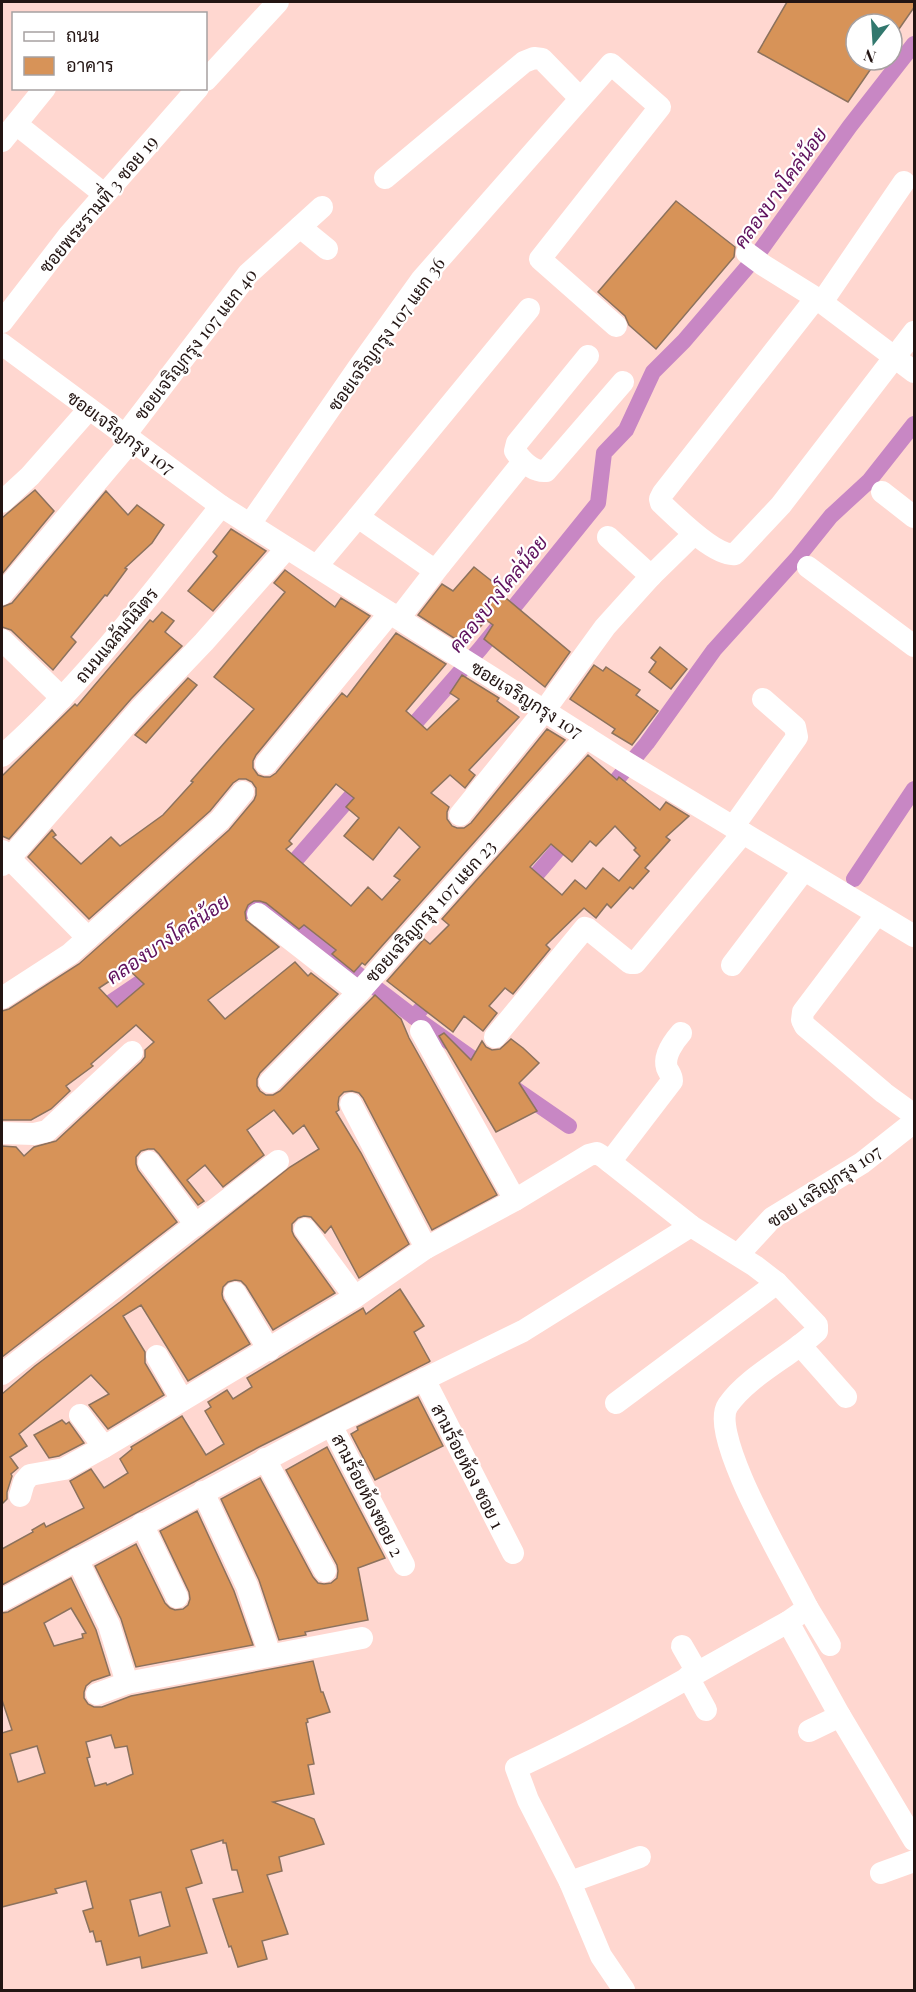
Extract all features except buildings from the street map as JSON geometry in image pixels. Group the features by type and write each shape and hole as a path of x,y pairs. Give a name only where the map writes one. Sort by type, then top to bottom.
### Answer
{"street":[{"path":"207,79 278,2"},
{"path":"385,178 524,62 534,57 542,59 580,98"},
{"name":"ซอยเจริญกรุง 107 แยก 36","path":"250,524 423,279 611,64 660,107 540,259 616,326"},
{"path":"43,90 9,132 104,194"},
{"name":"ซอยพระรามที่ 3 ซอย 19","path":"2,322 104,194 196,90"},
{"path":"904,182 819,300 663,493 661,503 694,534 726,555 735,554 781,505 915,332"},
{"name":"ซอยเจริญกรุง 107 แยก 40","path":"2,594 128,437 248,274 322,207"},
{"path":"300,227 327,249"},
{"path":"755,259 819,300 915,372"},
{"path":"317,566 529,309"},
{"name":"ซอยเจริญกรุง 107","path":"2,344 221,506 627,763 877,914 911,928"},
{"path":"588,356 517,443 515,451 523,462 539,471 546,471 623,382"},
{"path":"2,502 30,476 89,409"},
{"path":"266,764 440,565 523,462"},
{"path":"882,492 915,517"},
{"name":"ถนนแฉล้มนิมิตร","path":"2,756 36,726 62,698 150,595 221,506"},
{"path":"358,517 432,568 440,565"},
{"path":"460,815 544,711 605,627 651,576 694,534"},
{"path":"608,537 651,576"},
{"path":"88,938 4,859 204,642 287,548"},
{"path":"808,567 915,646"},
{"path":"2,640 62,698"},
{"path":"495,1037 582,930 588,929 630,963 635,963 738,830 797,737 795,727 763,699"},
{"name":"ซอยเจริญกรุง 107 แยก 23","path":"270,1082 362,987 586,737"},
{"path":"2,998 70,954 220,820 243,792"},
{"path":"732,966 804,870"},
{"path":"258,914 362,987"},
{"path":"877,914 803,1012 802,1020 805,1026 884,1093 915,1115"},
{"path":"420,1031 515,1200"},
{"path":"610,1162 672,1081 666,1060 681,1033"},
{"path":"2,1132 34,1134 47,1131 132,1052"},
{"path":"351,1104 426,1248"},
{"name":"ซอย เจริญกรุง 107","path":"738,1255 772,1218 862,1163 915,1122"},
{"path":"20,1496 24,1482 30,1475 64,1469 104,1447 355,1297 426,1248 515,1200 589,1155 597,1153 691,1226 777,1283 818,1324 817,1331 738,1392 726,1407 725,1420 729,1446 742,1479 807,1606 830,1645"},
{"path":"2,1374 278,1161"},
{"path":"149,1162 196,1225"},
{"path":"2,1600 331,1425 523,1331 691,1226"},
{"path":"305,1229 355,1297"},
{"path":"616,1403 777,1283"},
{"path":"235,1293 269,1350"},
{"path":"800,1345 846,1397"},
{"path":"157,1356 182,1400"},
{"name":"สามร้อยห้อง ซอย 1","path":"424,1379 513,1553"},
{"path":"80,1415 104,1447"},
{"name":"สามร้อยห้องซอย 2","path":"331,1425 404,1565"},
{"path":"265,1460 325,1571"},
{"path":"204,1492 248,1587 270,1655"},
{"path":"142,1524 177,1598"},
{"path":"77,1559 109,1625 127,1683"},
{"path":"624,1990 601,1956 570,1882 528,1800 516,1768 570,1743 693,1675 788,1622 807,1606"},
{"path":"788,1622 840,1716 915,1840"},
{"path":"97,1694 127,1683 362,1638"},
{"path":"682,1646 706,1710"},
{"path":"809,1731 840,1716"},
{"path":"570,1882 640,1857"},
{"path":"881,1874 915,1861"}],"waterway":[{"name":"คลองบางโคล่น้อย","path":"403,737 480,649 598,503 604,453 626,430 653,372 684,341 755,258 850,126 914,44"},
{"path":"606,793 647,743 714,650 798,557 831,516 869,481 914,424"},
{"name":"คลองบางโคล่น้อย","path":"228,922 261,900 366,779"},
{"path":"854,879 914,789"},
{"path":"524,889 572,833"},
{"path":"261,900 414,1017 490,1071"},
{"name":"คลองบางโคล่น้อย","path":"95,1013 160,969"},
{"path":"414,1017 435,993"},
{"path":"511,1086 569,1126"}]}
